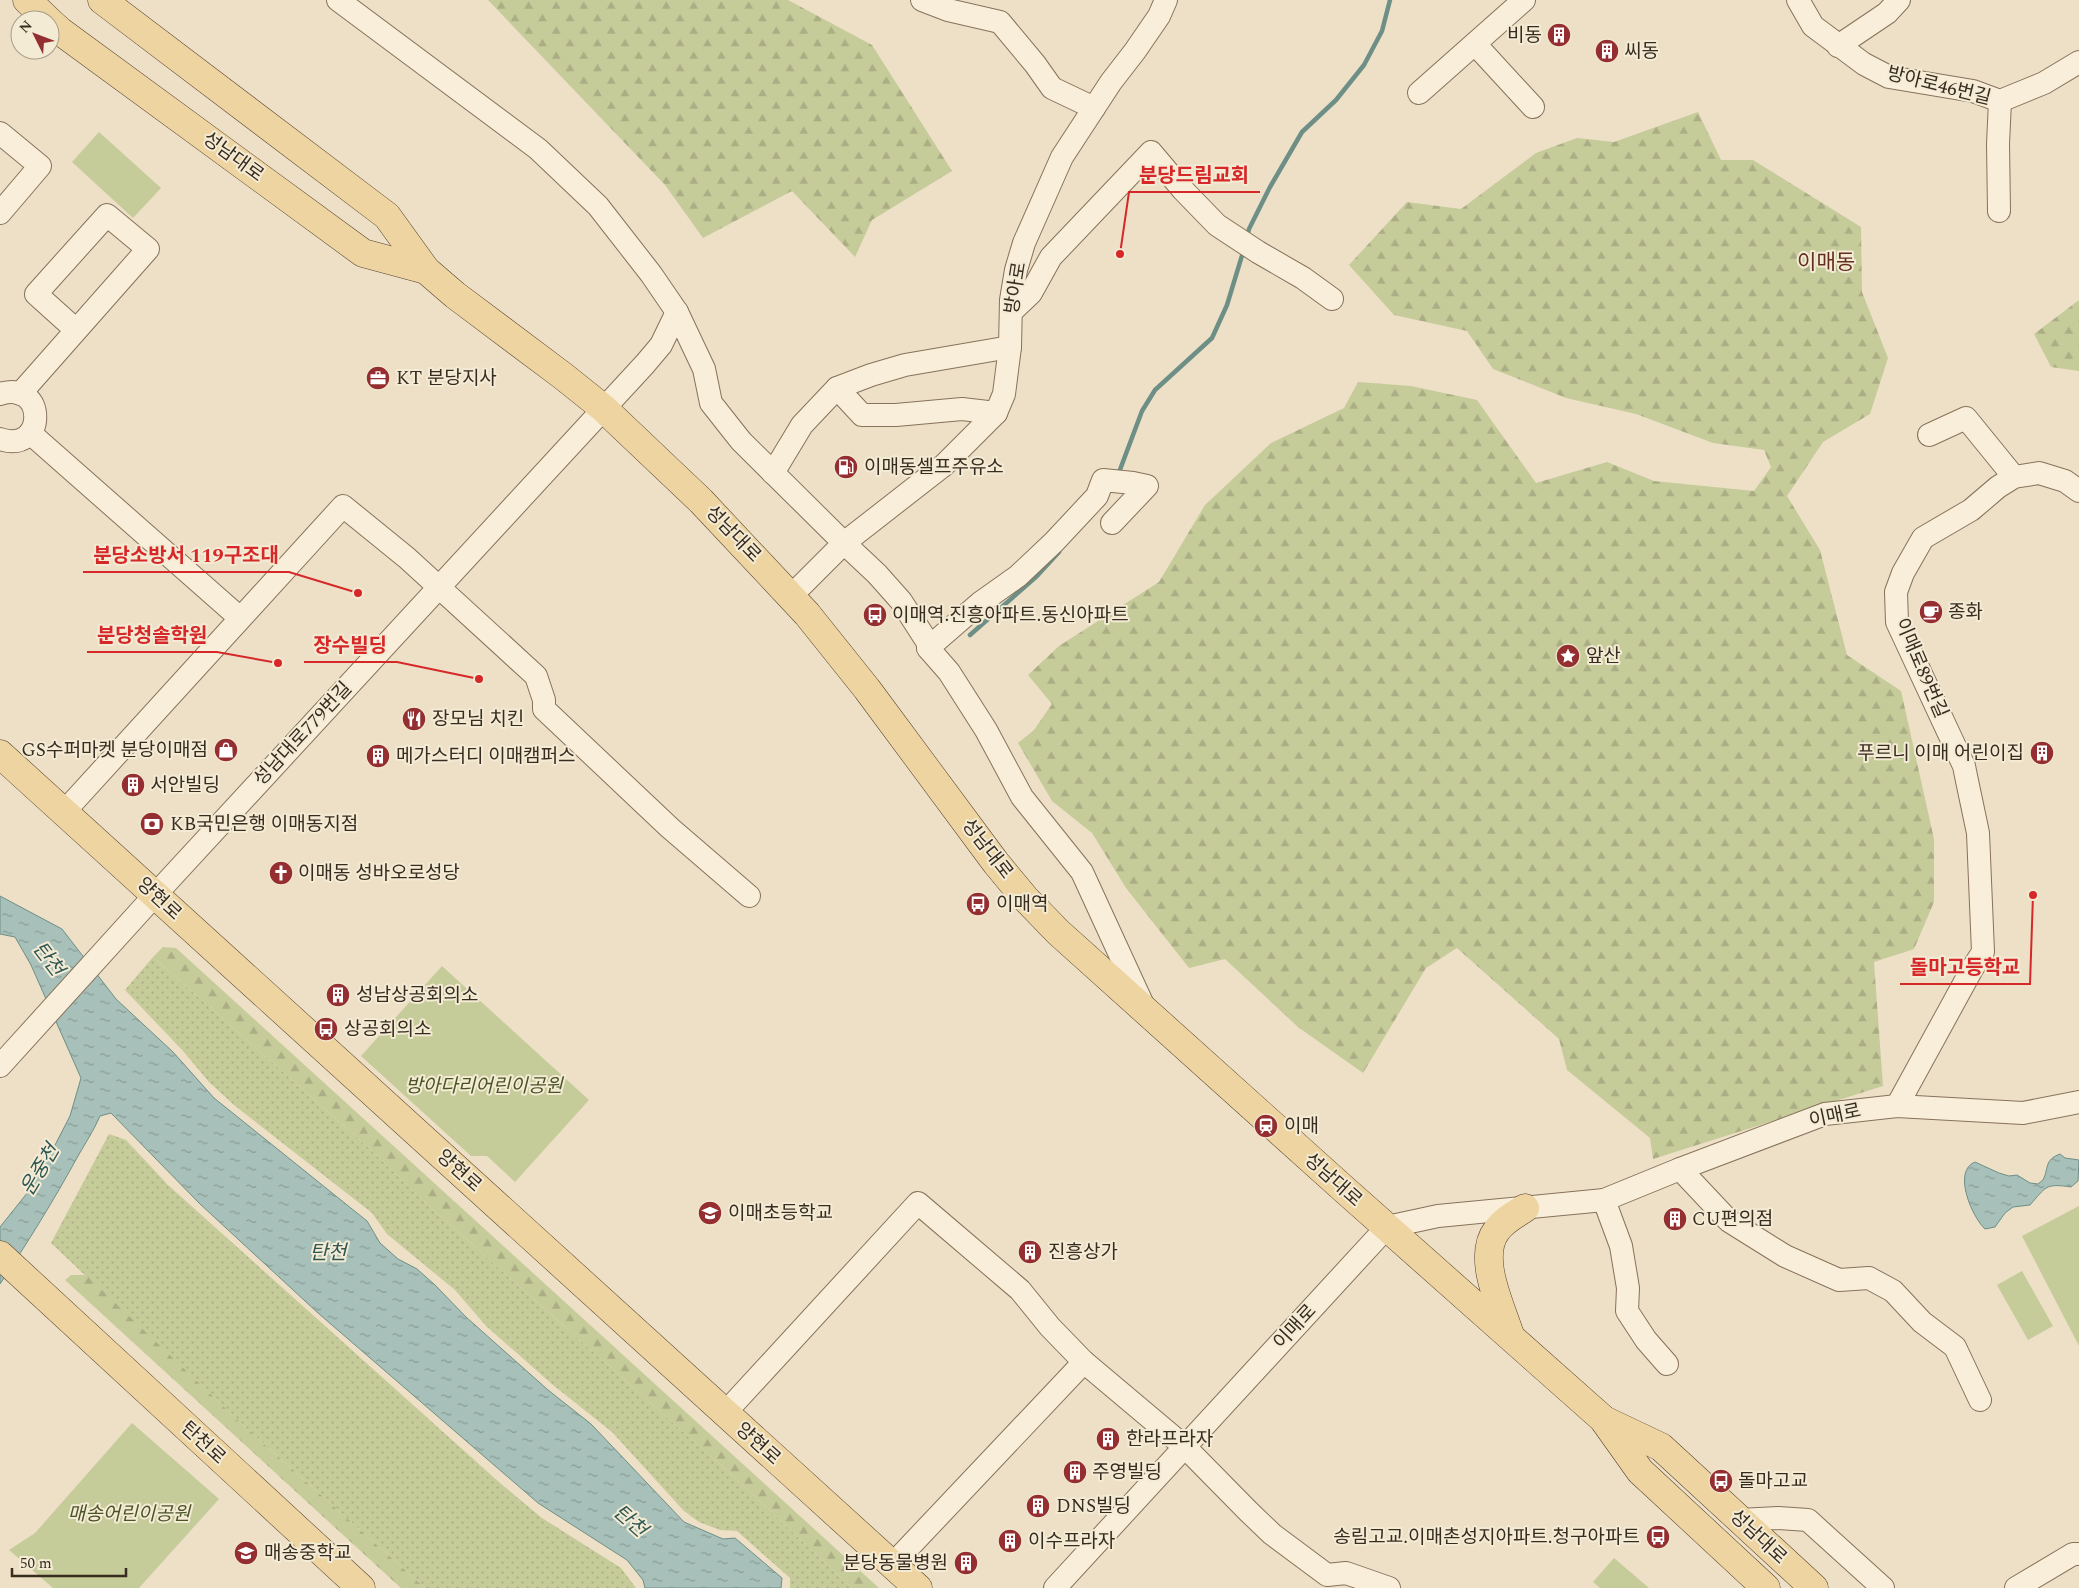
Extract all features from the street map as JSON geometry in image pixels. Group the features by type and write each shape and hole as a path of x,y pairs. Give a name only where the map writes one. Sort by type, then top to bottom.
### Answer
{"main road":[{"name":"성남대로","path":"26,0 37,10"},
{"name":"성남대로","path":"102,0 388,216 426,270 455,295 603,408 701,501 791,596 867,689 996,863 1025,898 1084,956 1603,1419 1640,1471 1766,1588"},
{"name":"성남대로","path":"60,31 363,253 426,270"},
{"name":"양현로","path":"0,754 724,1414 918,1588"},
{"path":"1510,1337 1488,1263 1496,1232 1504,1222 1525,1208"},
{"name":"탄천로","path":"0,1255 361,1588"},
{"name":"성남대로","path":"1603,1419 1661,1447 1814,1588"}],"street":[{"path":"338,0 538,149 598,206 651,274 677,312 704,369 711,402 741,441 844,544 878,574 901,601 928,643 928,648 949,672 973,710 1022,798 1082,872 1145,1010"},
{"path":"922,0 948,10 1000,22 1052,88 1094,108"},
{"path":"1419,93 1524,0"},
{"name":"방아로46번길","path":"1798,0 1813,26 1864,64 1889,77 1973,91 2000,101 1998,144 1999,211"},
{"path":"1838,46 1887,13 1899,0"},
{"name":"방아로","path":"791,596 844,544 944,465 996,413 1004,394 1016,270 1024,243 1062,156 1158,5"},
{"path":"1474,44 1533,107"},
{"path":"2000,101 2044,83 2079,62"},
{"path":"0,133 40,166 0,213"},
{"path":"1011,312 1031,293 1051,257 1151,152 1217,225 1303,278 1332,299"},
{"path":"0,440 17,441 30,433 35,425 35,408 30,400 10,394 76,330 148,249 107,214 36,294 76,330"},
{"name":"성남대로779번길","path":"0,1066 661,346 677,312"},
{"path":"773,474 802,425 837,388 905,365 1010,346"},
{"path":"837,388 862,415 896,415 962,409 996,413"},
{"path":"1929,435 1966,418 2014,477"},
{"path":"30,433 240,618"},
{"name":"이매로89번길","path":"1896,1106 1972,968 1983,952 1978,833 1964,766 1897,622 1896,592 1903,572 1923,538 1971,510 1998,487 2014,477 2039,473 2065,481 2079,491"},
{"path":"928,648 980,603 1018,576 1097,496 1103,480 1147,486 1112,523"},
{"path":"64,812 343,506 407,558 536,676 544,700 544,709 670,828 749,896"},
{"name":"이매로","path":"1055,1588 1387,1227 1438,1216 1604,1200 1825,1114 1896,1106 2023,1113 2079,1102"},
{"path":"1680,1169 1729,1221 1785,1256 1839,1280 1869,1278 1893,1290 1922,1322 1955,1347 1980,1400"},
{"path":"1604,1200 1621,1246 1628,1288 1628,1311 1646,1340 1667,1364"},
{"path":"724,1414 918,1203 1020,1290 1050,1328 1084,1362 1185,1447 1266,1528 1327,1575 1346,1574 1389,1588"},
{"path":"892,1565 1084,1362"},
{"path":"1739,1520 1778,1518 1808,1520 1883,1588"},
{"path":"2016,1588 2072,1554 2079,1554"}],"green space":[{"path":"488,0 788,0 872,45 952,171 872,220 855,257 792,191 703,238 665,185"},
{"path":"1698,112 1721,160 1753,160 1861,227 1862,292 1888,358 1870,414 1823,442 1787,496 1820,550 1847,655 1901,691 1934,839 1934,902 1914,949 1874,962 1883,1086 1653,1159 1650,1138 1567,1070 1559,1039 1457,948 1426,968 1363,1073 1298,1027 1225,959 1189,968 1126,888 1092,833 1052,801 1018,743 1034,730 1052,704 1028,675 1059,646 1159,582 1205,505 1271,443 1344,408 1358,382 1411,386 1477,400 1536,483 1607,462 1654,481 1754,491 1771,467 1764,450 1713,443 1636,414 1566,398 1493,369 1467,331 1394,315 1349,265 1407,202 1461,209 1536,153 1577,138 1614,142"},
{"path":"99,132 161,188 133,218 72,162"},
{"path":"2079,300 2079,371 2051,367 2034,334"},
{"path":"163,947 176,948 879,1588 852,1588 732,1475 429,1206 370,1149 153,957"},
{"path":"153,957 370,1149 429,1206 732,1475 852,1588 790,1588 790,1578 737,1531 720,1530 699,1522 684,1511 612,1432 553,1385 486,1326 455,1290 387,1234 372,1213 234,1105 209,1082 183,1051 125,990"},
{"name":"방아다리어린이공원","path":"442,966 589,1100 515,1182 487,1156 471,1156 361,1056"},
{"path":"109,1134 126,1140 168,1185 500,1483 542,1518 621,1568 636,1588 425,1588 244,1426 51,1243"},
{"path":"2079,1206 2079,1346 2022,1236"},
{"path":"2022,1271 2053,1326 2028,1340 1997,1285"},
{"path":"71,1275 86,1275 244,1426 425,1588 401,1588 65,1280"},
{"name":"매송어린이공원","path":"132,1423 219,1499 139,1588 53,1588 9,1550 35,1533"},
{"path":"1614,1558 1649,1588 1600,1588 1593,1582"}],"water":[{"name":"탄천","path":"0,896 62,929 116,999 173,1052 214,1098 367,1221 380,1243 398,1259 417,1269 466,1317 548,1390 591,1424 684,1522 723,1539 735,1538 782,1578 781,1588 645,1588 643,1580 627,1560 538,1503 318,1313 200,1204 111,1113 100,1116 31,1237 0,1284 0,1227 28,1192 54,1147 70,1116 81,1078 31,965 15,937 0,934"},
{"path":"2060,1154 2065,1158 2079,1160 2078,1181 2071,1187 2051,1186 2043,1190 2030,1205 2013,1207 2005,1213 1995,1227 1985,1229 1975,1215 1966,1194 1965,1175 1968,1167 1975,1162 1999,1173 2009,1176 2017,1175 2030,1183 2038,1184 2043,1180 2051,1159"}],"waterway":[{"path":"1247,237 1249,229 1270,187 1302,132 1336,100 1364,65 1382,31 1390,0"},
{"path":"1118,475 1142,411 1155,390 1212,338 1227,305 1244,249"},
{"path":"970,635 1037,576 1059,552"}],"place":[{"name":"비동","path":"1559,35"},
{"name":"씨동","path":"1607,51"},
{"name":"분당드림교회","path":"1120,254"},
{"name":"KT 분당지사","path":"378,378"},
{"name":"이매동셀프주유소","path":"846,467"},
{"name":"분당소방서 119구조대","path":"358,593"},
{"name":"종화","path":"1931,612"},
{"name":"이매역.진흥아파트.동신아파트","path":"875,615"},
{"name":"앞산","path":"1568,656"},
{"name":"분당청솔학원","path":"278,663"},
{"name":"장수빌딩","path":"479,679"},
{"name":"장모님 치킨","path":"414,719"},
{"name":"GS수퍼마켓 분당이매점","path":"226,750"},
{"name":"푸르니 이매 어린이집","path":"2042,753"},
{"name":"메가스터디 이매캠퍼스","path":"378,756"},
{"name":"서안빌딩","path":"133,785"},
{"name":"KB국민은행 이매동지점","path":"152,824"},
{"name":"이매동 성바오로성당","path":"281,873"},
{"name":"돌마고등학교","path":"2033,895"},
{"name":"이매역","path":"978,904"},
{"name":"성남상공회의소","path":"338,995"},
{"name":"상공회의소","path":"326,1029"},
{"name":"이매","path":"1266,1126"},
{"name":"이매초등학교","path":"710,1213"},
{"name":"CU편의점","path":"1675,1219"},
{"name":"진흥상가","path":"1030,1252"},
{"name":"한라프라자","path":"1108,1439"},
{"name":"주영빌딩","path":"1075,1472"},
{"name":"돌마고교","path":"1721,1481"},
{"name":"DNS빌딩","path":"1038,1506"},
{"name":"송림고교.이매촌성지아파트.청구아파트","path":"1658,1537"},
{"name":"이수프라자","path":"1010,1541"},
{"name":"매송중학교","path":"246,1553"},
{"name":"분당동물병원","path":"966,1563"}],"district":[{"name":"이매동","path":"1826,263"}],"water label":[{"name":"운중천","path":"40,1170"}]}
